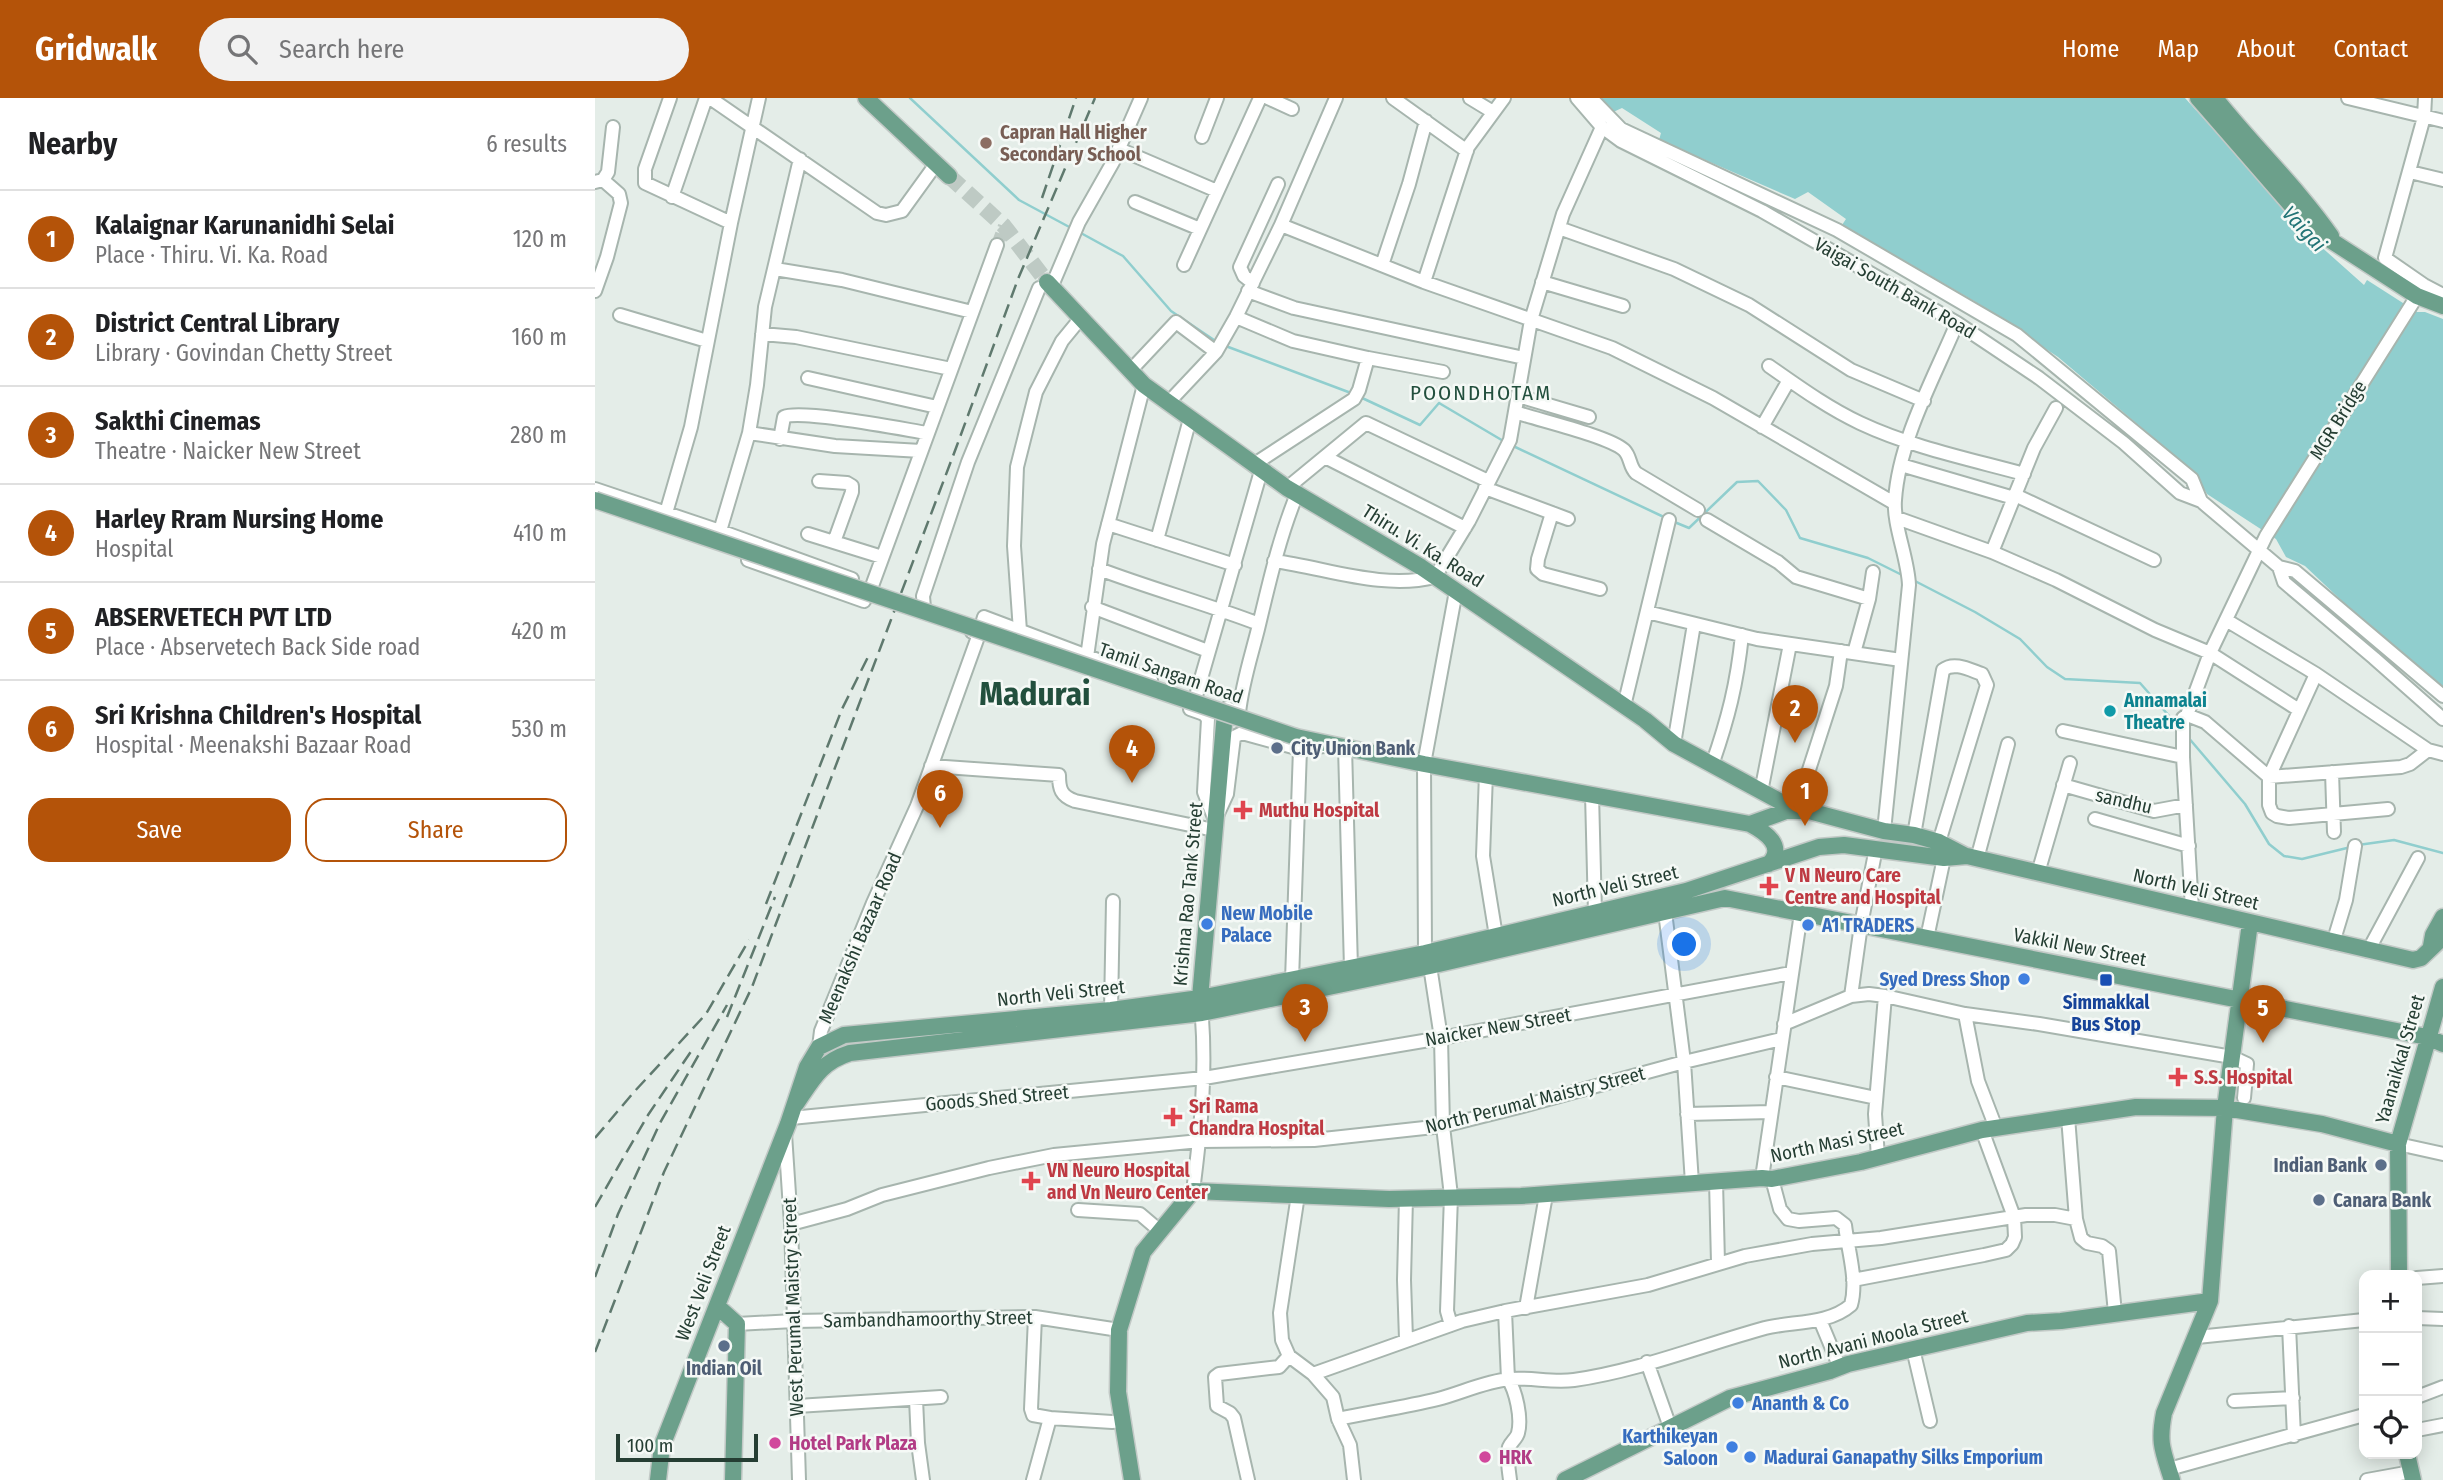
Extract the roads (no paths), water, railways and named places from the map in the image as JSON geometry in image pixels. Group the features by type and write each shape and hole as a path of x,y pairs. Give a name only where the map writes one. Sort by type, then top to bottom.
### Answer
{"main road":[{"path":"866,98 949,176"},
{"path":"2197,98 2310,227 2340,244 2414,300 2443,306"},
{"path":"2215,98 2340,244"},
{"name":"Thiru. Vi. Ka. Road","path":"1046,286 1144,385 1257,468 1435,577 1624,706 1674,744 1796,810"},
{"name":"Tamil Sangam Road","path":"595,499 1232,713 1298,743 1338,746 1750,824"},
{"name":"Krishna Rao Tank Street","path":"1201,1005 1217,794 1232,713"},
{"path":"1750,824 1796,810 1809,811 1884,831 1914,835 1941,850"},
{"path":"1750,824 1773,841 1774,858 1769,864"},
{"name":"North Veli Street","path":"818,1046 844,1035 1111,1010 1201,1005 1292,980 1351,968 1427,959 1496,936 1686,891 1819,847 1844,845 1941,850 2413,960 2421,958 2437,943"},
{"path":"1725,898 1724,886 1728,877"},
{"name":"North Veli Street","path":"850,1053 1201,1005 1725,898"},
{"name":"Vakkil New Street","path":"1725,898 2427,1037 2443,1044"},
{"path":"2437,943 2433,936 2443,917"},
{"path":"2170,1474 2160,1443 2164,1413 2210,1301 2225,1108 2250,923"},
{"name":"Yaanaikkal Street","path":"2399,1270 2398,1144 2443,987"},
{"path":"818,1046 850,1053"},
{"name":"West Veli Street","path":"658,1480 662,1446 791,1118 807,1067 818,1046"},
{"name":"West Veli Street","path":"791,1118 819,1070 827,1062 850,1053"},
{"name":"North Masi Street","path":"1193,1191 1406,1198 1546,1195 1767,1178 1878,1157 1989,1129 2136,1107 2225,1108 2322,1124 2398,1144"},
{"path":"1132,1480 1118,1392 1119,1330 1143,1252 1193,1191"},
{"name":"North Avani Moola Street","path":"1565,1480 1730,1398 1848,1364 1959,1340 1991,1330 2210,1301"},
{"path":"717,1306 737,1324 733,1480"}],"street":[{"path":"670,98 643,179 648,186 731,223"},
{"path":"672,197 708,98 877,213 886,215 902,211 936,164"},
{"path":"666,513 691,427 751,126 759,98"},
{"path":"1141,98 1119,149 1046,286 968,462 923,596 924,608 929,614 979,634 1204,714 1208,719 1204,792 1215,825"},
{"path":"1202,137 1217,98"},
{"path":"1184,265 1260,98"},
{"path":"1268,98 1291,109"},
{"path":"1168,403 1216,352 1281,225 1336,98"},
{"path":"1393,98 1467,151"},
{"path":"1471,98 1493,112"},
{"path":"1424,282 1467,151 1504,98"},
{"name":"Vaigai South Bank Road","path":"1577,98 1602,127 1621,141 1762,211 1957,323 2039,378 2124,443 2180,493 2201,500 2279,566 2295,571 2443,696"},
{"name":"Vaigai South Bank Road","path":"1591,98 1621,129 1837,230 2017,335 2192,479 2201,500"},
{"path":"2349,98 2443,121"},
{"path":"2425,98 2424,117 2385,258 2443,295"},
{"path":"1382,265 1409,184 1426,121"},
{"path":"595,291 621,203 619,194 599,181 608,172 613,127"},
{"path":"1274,561 1395,582 1435,577 1465,528 1508,444 1531,320 1542,282 1559,228 1602,127"},
{"path":"1119,149 1217,191"},
{"path":"720,531 749,433 765,307 800,159"},
{"path":"2410,172 2443,180"},
{"path":"1278,184 1240,267 1250,287 1306,311 1524,358"},
{"path":"1135,202 1200,229"},
{"path":"1281,225 1424,282 1612,348 1713,398 1894,503"},
{"path":"1559,228 1674,269 1749,305 1851,370 1924,401"},
{"path":"595,505 864,601 997,245"},
{"path":"775,269 842,280 972,312"},
{"path":"1542,282 1623,306"},
{"name":"MGR Bridge","path":"2185,716 2210,653 2266,536 2414,300"},
{"path":"620,315 707,341"},
{"path":"1235,317 1293,341 1443,372"},
{"path":"1020,631 1014,546 1017,467 1036,392 1062,341 1080,318"},
{"path":"1130,371 1176,322 1216,352"},
{"path":"1884,831 1909,579 1894,503 1908,441 1957,323"},
{"path":"762,334 796,337 951,369"},
{"path":"1196,696 1235,565 1257,468 1356,395 1368,358"},
{"path":"1769,366 1829,407 1856,421 1908,441 2024,474"},
{"path":"808,378 937,407"},
{"path":"1762,427 1789,380"},
{"path":"1087,657 1092,607 1108,524 1144,385"},
{"path":"1518,396 1589,417"},
{"path":"1992,552 2034,448 2056,408"},
{"path":"1515,412 1613,442 1627,454 1632,470 1698,510"},
{"path":"780,439 783,417 792,414 927,433"},
{"path":"1157,540 1189,419"},
{"path":"979,634 984,617 1196,696 1232,713 1259,624 1292,491 1325,457 1366,423 1486,485 1568,519"},
{"path":"749,433 835,446 921,451"},
{"path":"1325,457 1465,528"},
{"path":"1901,465 2014,497 2154,560"},
{"path":"819,481 850,484 853,489 834,542"},
{"path":"595,489 871,586"},
{"path":"1552,513 1537,569 1543,574 1600,589"},
{"path":"1897,518 1992,552 2056,580 2155,630 2210,653 2299,710"},
{"path":"1624,706 1669,520"},
{"path":"1707,520 1778,562 1796,576 1869,599"},
{"path":"1108,524 1235,565"},
{"path":"808,534 882,557"},
{"name":"Vaigai South Bank Road","path":"2279,566 2284,582 2443,719"},
{"path":"1099,569 1259,624"},
{"path":"1796,810 1836,686 1869,599 1873,572"},
{"path":"1451,1325 1447,1311 1451,1196 1443,1126 1441,1038 1427,959 1424,764 1456,591"},
{"path":"1092,607 1208,651"},
{"path":"1647,612 1742,635 1902,660"},
{"path":"2226,620 2316,674 2428,750 2443,754"},
{"path":"1674,744 1695,624"},
{"name":"Meenakshi Bazaar Road","path":"818,1046 821,1031 873,903 917,806 979,634"},
{"path":"1712,765 1738,679 1742,635"},
{"path":"1761,792 1790,644"},
{"path":"1914,835 1941,677 1946,667 1958,666 1982,674 1987,685 1941,850 1927,938"},
{"path":"2316,674 2269,777 2269,806 2272,813 2289,818 2388,808"},
{"path":"2192,909 2183,757 2185,716 2205,722 2269,777 2401,767 2410,764 2428,750"},
{"path":"2063,731 2183,757"},
{"path":"1215,825 1227,794 1234,737 1242,733 1298,743 1292,980"},
{"path":"1972,858 2008,744"},
{"path":"1338,746 1351,968"},
{"path":"2038,873 2070,763"},
{"path":"931,766 1059,775 1059,788 1063,794 1075,801 1215,825"},
{"path":"2332,772 2334,832"},
{"path":"1486,774 1483,856 1496,936"},
{"name":"sandhu","path":"2063,785 2154,811 2186,805"},
{"path":"1592,794 1595,912"},
{"path":"2095,819 2189,846"},
{"path":"2333,943 2346,900 2355,846"},
{"path":"1851,996 1876,848"},
{"path":"2368,951 2419,858"},
{"path":"1111,1010 1113,901"},
{"path":"1665,912 1684,1062 1692,1183"},
{"path":"1338,1419 1435,1399 1508,1379 1573,1380 1792,1322 1820,1320 1851,1305 1853,1280 1845,1225 1840,1219 1799,1221 1784,1216 1767,1178 1771,1112 1801,913"},
{"name":"Naicker New Street","path":"1204,1078 1441,1038 1791,973"},
{"path":"1784,1024 1851,996 1885,996 1965,1014 2232,1057 2247,1064 2244,1098"},
{"path":"1878,1157 1876,1098 1885,996"},
{"path":"1193,1191 1200,1141 1204,1078 1201,1005"},
{"path":"1853,1280 2006,1250 2015,1237 2014,1217 1989,1129 1965,1014"},
{"name":"North Perumal Maistry Street","path":"790,1224 847,1209 882,1195 1054,1155 1200,1141 1314,1140 1443,1126 1781,1039"},
{"path":"1776,1077 1876,1098"},
{"name":"Goods Shed Street","path":"791,1118 1204,1078"},
{"path":"1687,1114 1771,1112"},
{"path":"2068,1117 2079,1234 2084,1242 2102,1246 2109,1251 2115,1312"},
{"name":"West Perumal Maistry Street","path":"791,1118 790,1224 799,1480"},
{"path":"2398,1144 2443,1154"},
{"path":"1716,1181 1717,1263"},
{"path":"1298,1195 1280,1313 1282,1340 1289,1356 1313,1374 1333,1397 1338,1419 1350,1445 1354,1480"},
{"path":"1526,1308 1546,1195"},
{"path":"1406,1198 1406,1339"},
{"path":"1078,1210 1140,1214 1160,1231"},
{"path":"1313,1374 1451,1325 1505,1311 1649,1285 1717,1263 1783,1248 2014,1217 2055,1215 2076,1219"},
{"path":"2422,1278 2443,1276"},
{"path":"1505,1311 1508,1379 1512,1385 1519,1421 1518,1434 1509,1446 1510,1480"},
{"path":"1035,1317 1031,1409 1033,1415 1122,1421"},
{"name":"Sambandhamoorthy Street","path":"737,1324 1035,1317 1119,1330"},
{"path":"2422,1318 2443,1319"},
{"path":"1820,1320 1840,1368"},
{"path":"2197,1337 2359,1320"},
{"path":"2289,1326 2294,1436"},
{"path":"1913,1349 1930,1421"},
{"path":"1248,1480 1234,1418 1217,1406 1215,1377 1219,1374 1279,1367 1289,1356"},
{"path":"1647,1362 1669,1427"},
{"path":"2420,1396 2443,1387"},
{"path":"797,1406 941,1397"},
{"path":"2234,1401 2293,1398"},
{"path":"916,1399 923,1480"},
{"path":"2170,1474 2359,1416"},
{"path":"1033,1480 1050,1418"},
{"path":"2422,1429 2443,1425"},
{"path":"2368,1480 2412,1476"}],"water":[{"path":"1599,98 2185,98 2309,236 2364,285 2367,280 2417,312 2443,319 2443,691 2381,638 2305,566 2286,557 2276,539 2207,494 2194,472 2058,357 1974,301 1842,225 1846,219 1808,192 1795,199 1659,140 1661,133 1622,108 1611,113"}],"waterway":[{"path":"910,98 1019,200 1073,229"},
{"path":"1079,232 1123,256 1171,311 1217,342"},
{"path":"1223,345 1351,393"},
{"path":"1360,397 1420,425 1439,403 1505,442"},
{"path":"1511,445 1666,518"},
{"path":"1672,521 1689,528 1737,482 1758,481 1786,510 1800,538 1868,558 1904,576"},
{"path":"1913,580 2020,639 2047,667 2065,679 2140,683 2178,726"},
{"path":"2187,736 2245,804 2269,844 2284,856 2302,859 2351,847"},
{"path":"2358,845 2394,840 2443,853"}],"tunnel":[{"path":"949,176 1004,226 1047,282"},
{"path":"997,245 1004,226"}],"railway":[{"path":"1042,198 1076,98"},
{"path":"595,1352 664,1172 752,987 1018,279 1095,98"},
{"path":"766,904 842,709 869,655"},
{"path":"727,1017 775,897"},
{"path":"595,1138 706,1014 749,940"},
{"path":"595,1277 618,1214 660,1123 727,1005"},
{"path":"595,1207 648,1115 694,1047"}],"place":[{"name":"Capran Hall Higher Secondary School","path":"986,143"},
{"name":"Annamalai Theatre","path":"2110,711"},
{"name":"District Central Library","path":"1795,743"},
{"name":"City Union Bank","path":"1277,748"},
{"name":"Harley Rram Nursing Home","path":"1132,783"},
{"name":"Muthu Hospital","path":"1243,810"},
{"name":"Kalaignar Karunanidhi Selai","path":"1805,826"},
{"name":"Sri Krishna Children's Hospital","path":"940,828"},
{"name":"V N Neuro Care Centre and Hospital","path":"1769,886"},
{"name":"New Mobile Palace","path":"1207,924"},
{"name":"A1 TRADERS","path":"1808,925"},
{"name":"Syed Dress Shop","path":"2024,979"},
{"name":"Simmakkal Bus Stop","path":"2106,980"},
{"name":"Sakthi Cinemas","path":"1305,1042"},
{"name":"ABSERVETECH PVT LTD","path":"2263,1043"},
{"name":"S.S. Hospital","path":"2178,1077"},
{"name":"Sri Rama Chandra Hospital","path":"1173,1117"},
{"name":"Indian Bank","path":"2381,1165"},
{"name":"VN Neuro Hospital and Vn Neuro Center","path":"1031,1181"},
{"name":"Canara Bank","path":"2319,1200"},
{"name":"Indian Oil","path":"724,1346"},
{"name":"Ananth & Co","path":"1738,1403"},
{"name":"Hotel Park Plaza","path":"775,1443"},
{"name":"Karthikeyan Saloon","path":"1732,1447"},
{"name":"HRK","path":"1485,1457"},
{"name":"Madurai Ganapathy Silks Emporium","path":"1750,1457"}],"district":[{"name":"POONDHOTAM","path":"1481,393"},
{"name":"Madurai","path":"1035,694"}],"water label":[{"name":"Vaigai","path":"2304,229"}]}
